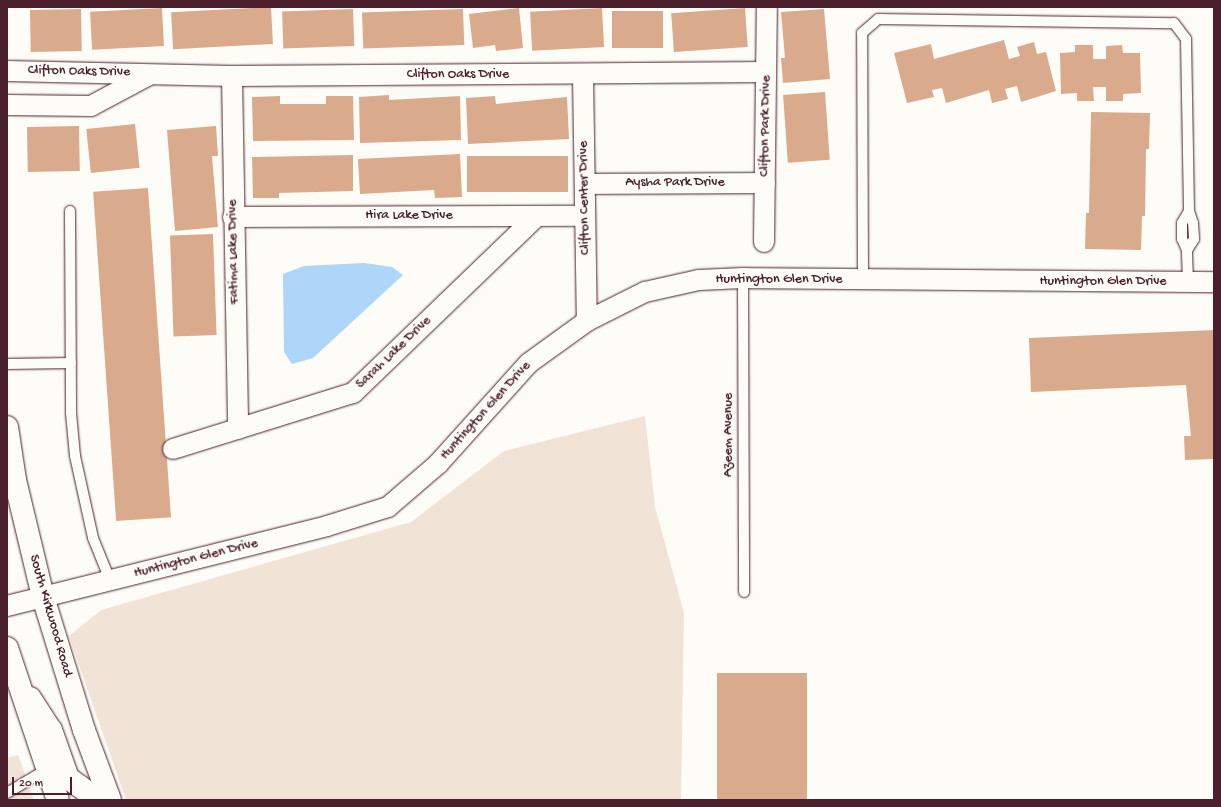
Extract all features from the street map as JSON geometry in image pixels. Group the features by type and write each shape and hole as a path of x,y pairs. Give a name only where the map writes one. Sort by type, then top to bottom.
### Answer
{"main road":[{"name":"South Kirkwood Road","path":"7,427 15,480 43,597 79,715 109,797"},
{"path":"7,648 13,687 42,713 51,730 58,800"},
{"path":"54,767 79,788 93,796 109,797"}],"street":[{"name":"Clifton Park Drive","path":"764,242 767,9"},
{"name":"Clifton Oaks Drive","path":"7,71 232,76 582,75 766,72"},
{"name":"Clifton Oaks Drive","path":"7,105 91,106 150,74"},
{"name":"Clifton Center Drive","path":"582,75 587,321"},
{"name":"Fatima Lake Drive","path":"232,76 233,217 238,428"},
{"name":"Aysha Park Drive","path":"585,184 765,183"},
{"name":"Sarah Lake Drive","path":"173,448 353,393 538,216"},
{"name":"Hira Lake Drive","path":"233,217 585,216"},
{"name":"Huntington Glen Drive","path":"7,606 327,526 388,507 438,464 529,363 587,321 645,292 699,280 743,278 863,281 1214,282"}],"lane":[{"path":"863,281 862,33 878,19 1174,23 1186,39 1189,211 1182,223 1182,239 1188,250 1188,282"},
{"path":"70,211 71,413 75,456 93,538 110,580"},
{"name":"Azeem Avenue","path":"743,278 744,592"},
{"path":"7,364 71,362"},
{"path":"7,793 54,767"}],"shaded area":[{"path":"645,416 655,507 684,613 681,800 126,800 69,636 101,610 411,522 504,451"},
{"path":"18,755 34,800 7,800 7,758"}],"water":[{"path":"364,263 392,267 403,275 313,358 292,364 284,352 283,274 304,266"}],"building":[{"path":"271,7 273,44 173,49 171,12"},
{"path":"162,8 164,46 92,50 90,12"},
{"path":"519,8 523,48 496,51 495,45 473,48 469,14"},
{"path":"602,8 604,47 532,51 530,12"},
{"path":"745,8 748,47 674,52 671,13"},
{"path":"81,9 82,51 31,52 30,10"},
{"path":"353,9 354,46 283,48 282,11"},
{"path":"463,9 464,45 363,49 362,13"},
{"path":"824,9 830,79 783,83 781,58 785,58 781,12"},
{"path":"612,11 663,11 663,48 612,48"},
{"path":"1004,40 1009,59 1020,56 1017,47 1034,42 1037,54 1046,52 1056,91 1021,102 1017,86 1005,89 1008,99 992,103 989,90 946,103 942,88 932,90 934,97 907,103 894,53 931,44 934,59"},
{"path":"1075,45 1093,45 1093,59 1106,59 1106,46 1122,45 1123,53 1140,53 1141,93 1123,94 1123,101 1106,101 1106,87 1093,87 1094,101 1077,101 1077,93 1061,94 1060,53 1075,52"},
{"path":"825,92 830,160 788,163 783,95"},
{"path":"389,95 389,100 460,96 461,140 360,143 359,97"},
{"path":"280,96 280,104 326,104 326,96 353,96 354,140 253,141 252,97"},
{"path":"495,96 496,104 567,97 569,139 468,144 466,98"},
{"path":"1091,112 1150,113 1149,149 1146,149 1145,216 1142,216 1141,250 1085,249 1086,213 1089,213"},
{"path":"135,124 140,168 91,173 86,129"},
{"path":"79,126 80,171 28,172 27,127"},
{"path":"216,126 218,156 212,156 218,227 175,231 167,130"},
{"path":"460,154 462,197 435,198 434,190 360,194 358,159"},
{"path":"353,155 353,191 279,193 279,198 253,198 252,157"},
{"path":"467,156 568,156 568,192 467,192"},
{"path":"148,188 171,517 116,521 93,192"},
{"path":"213,234 217,335 174,336 170,236"},
{"path":"1214,330 1214,459 1185,460 1184,436 1191,436 1186,385 1031,392 1029,338"},
{"path":"717,673 807,673 807,800 717,800"}]}
